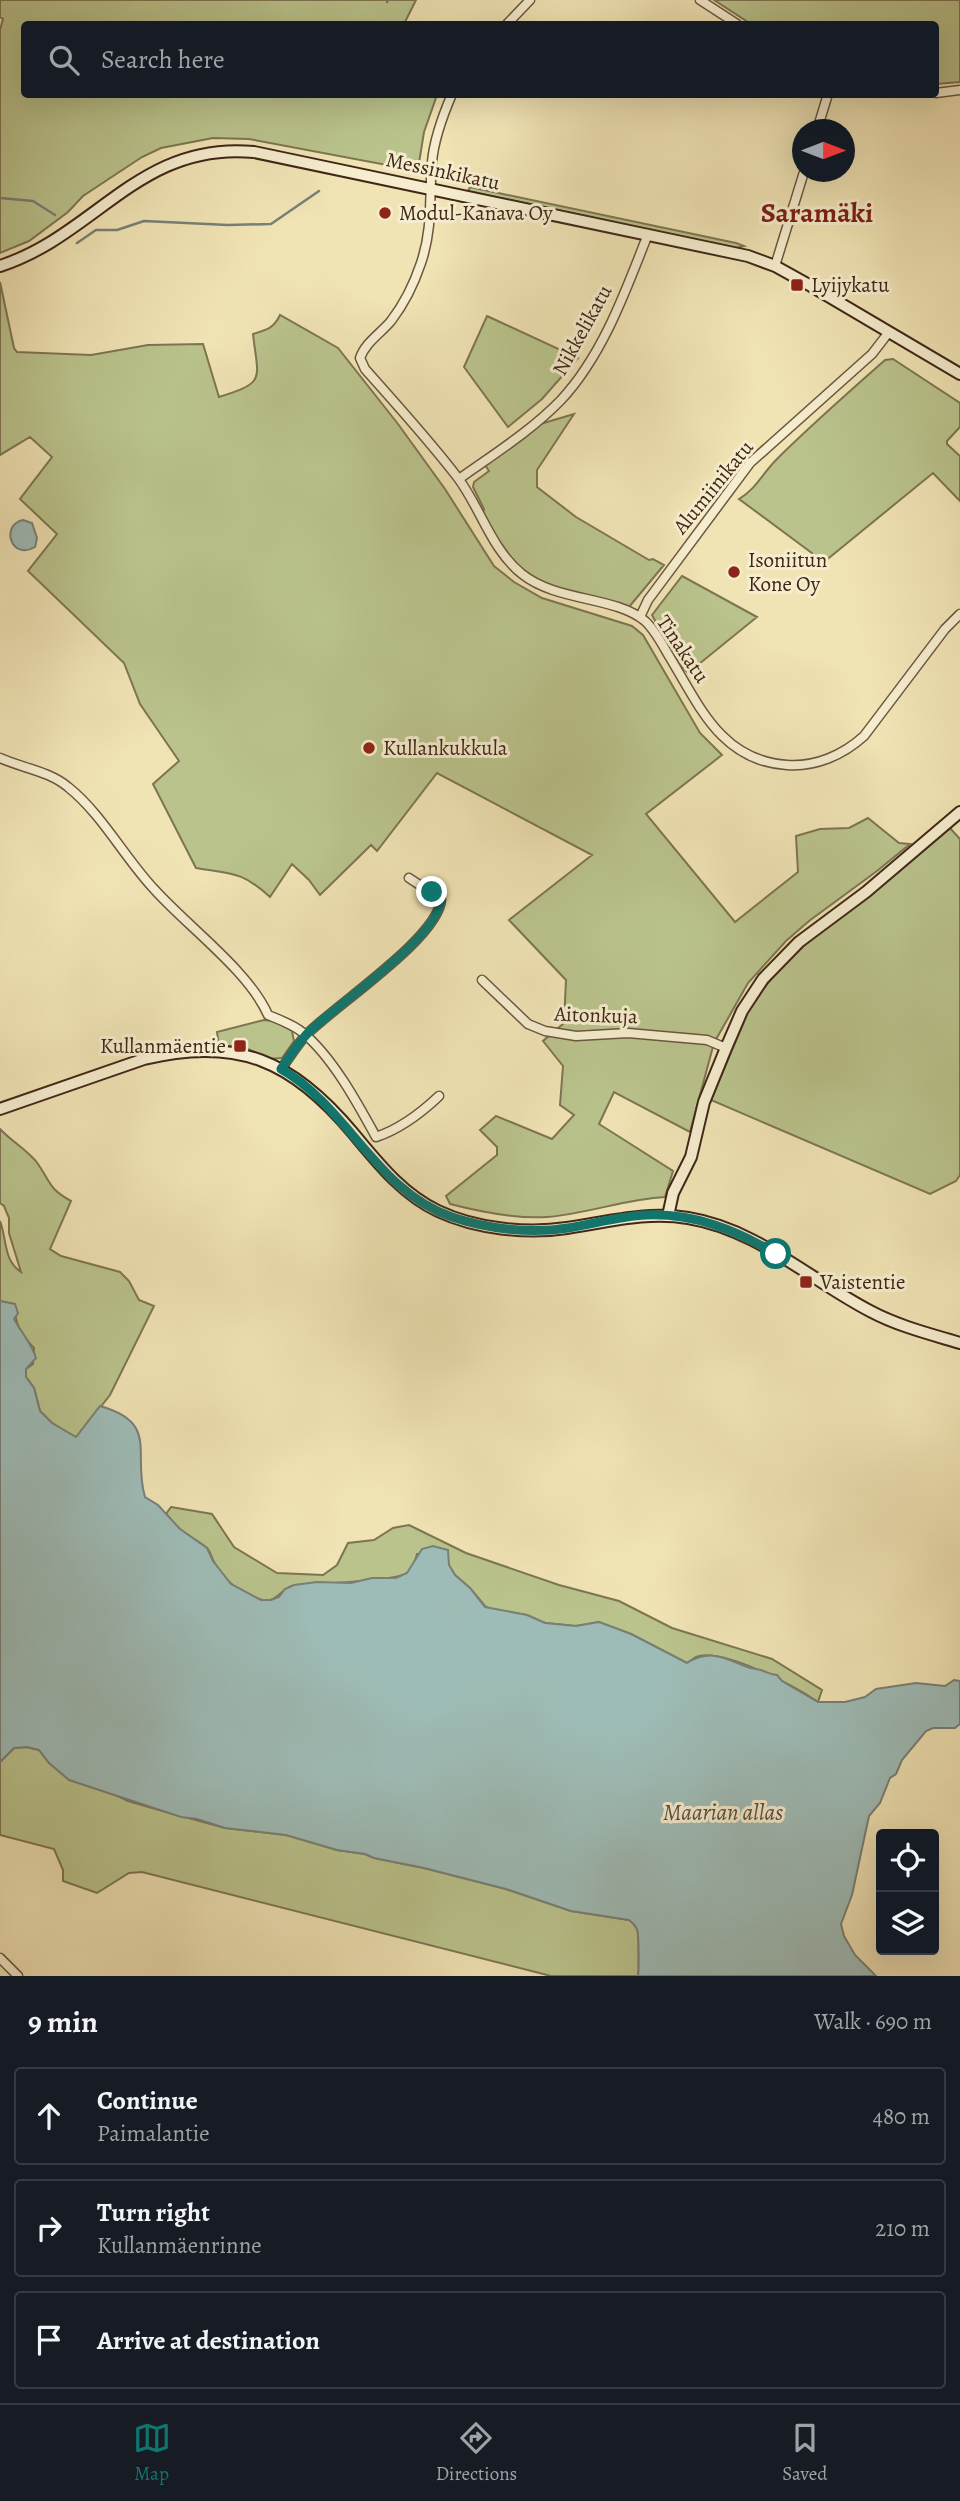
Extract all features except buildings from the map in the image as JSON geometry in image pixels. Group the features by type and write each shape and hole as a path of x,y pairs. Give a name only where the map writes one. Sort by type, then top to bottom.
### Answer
{"street":[{"path":"510,21 530,0"},
{"path":"700,0 732,21"},
{"path":"939,93 960,90"},
{"path":"431,188 432,158 450,98"},
{"path":"820,119 827,98"},
{"name":"Messinkikatu","path":"0,266 45,247 141,178 176,161 235,150 254,152 748,256 775,266 960,374"},
{"path":"775,266 801,182"},
{"name":"Tinakatu","path":"431,188 431,223 413,283 393,318 366,346 360,358 365,369 459,479 499,550 523,575 552,590 622,609 640,617 654,631 708,720 722,737 738,750 758,759 792,765 826,759 856,744 945,629 960,614"},
{"name":"Nikkelikatu","path":"459,479 535,425 571,388 603,337 648,234"},
{"name":"Alumiinikatu","path":"640,617 648,600 750,463 872,354 889,332"},
{"path":"0,758 57,779 78,795 155,890 213,947 257,996 268,1015 287,1022 306,1035 347,1087 376,1137 392,1132 439,1096"},
{"path":"668,1216 673,1193 691,1157 704,1102 742,1011 762,979 830,917 866,892 960,811"},
{"path":"281,1069 306,1035 410,947 435,916 441,899 409,878"},
{"name":"Aitonkuja","path":"482,980 528,1024 538,1030 576,1036 628,1033 707,1040 726,1048"},
{"path":"0,1109 167,1053 233,1052 281,1069 316,1094 401,1187 449,1216 477,1224 536,1230 565,1228 626,1217 668,1216 700,1220 725,1227 762,1246 871,1311 906,1326 960,1343"},
{"path":"0,1958 18,1976"}],"green space":[{"path":"0,0 387,0 387,3 388,0 416,0 406,21 21,21 21,98 436,98 424,132 419,163 408,169 249,139 213,138 161,148 142,157 83,196 68,212 29,241 0,253 0,30 3,19 0,17"},
{"path":"714,0 960,0 960,82 939,84 939,21 746,21"},
{"path":"470,187 744,246 736,248 468,191"},
{"path":"0,282 17,352 91,355 148,345 203,344 219,397 252,383 257,370 253,334 270,328 280,315 338,348 445,489 494,566 514,582 542,598 632,626 643,635 700,733 722,755 646,814 735,922 798,872 796,836 820,829 849,828 868,818 899,843 910,844 809,921 786,941 748,983 714,1043 690,1132 614,1092 599,1124 673,1171 665,1197 562,1215 523,1217 450,1204 446,1196 497,1155 497,1147 480,1130 496,1116 552,1139 574,1115 560,1105 563,1066 543,1041 564,1023 566,980 509,920 592,855 437,773 377,851 371,845 320,895 292,864 270,897 244,878 196,868 153,784 179,761 140,704 124,663 28,571 57,534 20,499 52,457 30,437 0,455"},
{"path":"487,316 578,358 542,399 508,427 464,367"},
{"path":"893,359 960,403 960,427 947,444 960,456 960,501 933,473 824,562 739,499 830,409 885,360"},
{"path":"574,414 537,470 537,487 576,517 649,560 653,559 664,565 629,607 553,587 525,572 501,545 473,487 474,482 489,471 485,465 537,425"},
{"path":"682,576 757,617 688,673 679,664 652,615"},
{"path":"949,827 960,839 960,1175 956,1181 930,1194 711,1100 751,1005 782,965"},
{"path":"264,1020 274,1021 292,1031 294,1041 282,1058 269,1059 242,1046 219,1046 217,1032"},
{"path":"0,1129 35,1160 54,1189 71,1201 50,1249 61,1256 120,1272 129,1281 139,1300 154,1306 110,1395 76,1438 52,1423 40,1411 34,1388 26,1377 26,1369 33,1364 34,1348 19,1328 15,1304 0,1301 0,1221 8,1255 21,1272 9,1233 9,1218 0,1203"},
{"path":"171,1507 212,1514 234,1547 277,1573 323,1575 337,1565 348,1543 374,1540 393,1528 409,1525 466,1553 559,1585 619,1601 672,1628 772,1659 822,1690 818,1702 777,1679 740,1663 708,1655 696,1657 687,1663 631,1634 599,1622 576,1626 545,1623 527,1615 492,1610 455,1575 449,1565 417,1554 411,1569 400,1576 296,1585 270,1600 259,1599 227,1580 207,1548 180,1529 166,1514"},
{"path":"14,1748 39,1750 49,1763 128,1801 152,1808 225,1828 286,1835 337,1850 424,1868 506,1889 571,1911 629,1920 638,1932 638,1976 551,1976 142,1872 129,1873 97,1893 63,1881 63,1870 54,1849 0,1835 0,1762"}],"water":[{"path":"23,520 32,523 37,538 35,547 27,550 15,546 10,534 16,523"},
{"name":"Maarian allas","path":"0,1301 15,1304 18,1313 14,1319 36,1358 26,1369 26,1377 34,1388 40,1411 52,1423 76,1437 100,1406 131,1421 140,1441 145,1497 158,1505 180,1529 207,1548 213,1561 231,1584 261,1600 279,1597 285,1589 294,1585 396,1578 407,1573 422,1549 433,1546 448,1550 449,1565 455,1575 485,1607 527,1615 545,1623 576,1626 599,1622 631,1634 687,1663 704,1656 718,1656 777,1675 782,1681 818,1702 845,1702 865,1697 876,1689 916,1683 945,1686 954,1680 960,1681 960,1724 955,1728 933,1728 926,1731 902,1760 896,1774 890,1778 880,1803 869,1816 852,1895 841,1924 844,1936 855,1955 876,1976 638,1976 638,1932 629,1920 571,1911 506,1889 365,1854 337,1850 286,1835 225,1828 181,1817 69,1780 49,1763 39,1750 14,1748 0,1762"}],"waterway":[{"path":"77,243 96,230 117,230 144,221 271,224 319,191"},
{"path":"0,198 33,201 55,215"}],"place":[{"name":"Modul-Kanava Oy","path":"385,213"},
{"name":"Lyijykatu","path":"797,285"},
{"name":"Isoniitun Kone Oy","path":"734,572"},
{"name":"Kullankukkula","path":"369,748"},
{"name":"Kullanmäentie","path":"240,1046"},
{"name":"Vaistentie","path":"806,1282"}],"district":[{"name":"Saramäki","path":"817,213"}],"route":[{"path":"432,892 441,899 441,905 425,930 410,947 306,1035 281,1069 316,1094 401,1187 449,1216 477,1224 536,1230 647,1215 687,1218 725,1227 776,1254"}]}
